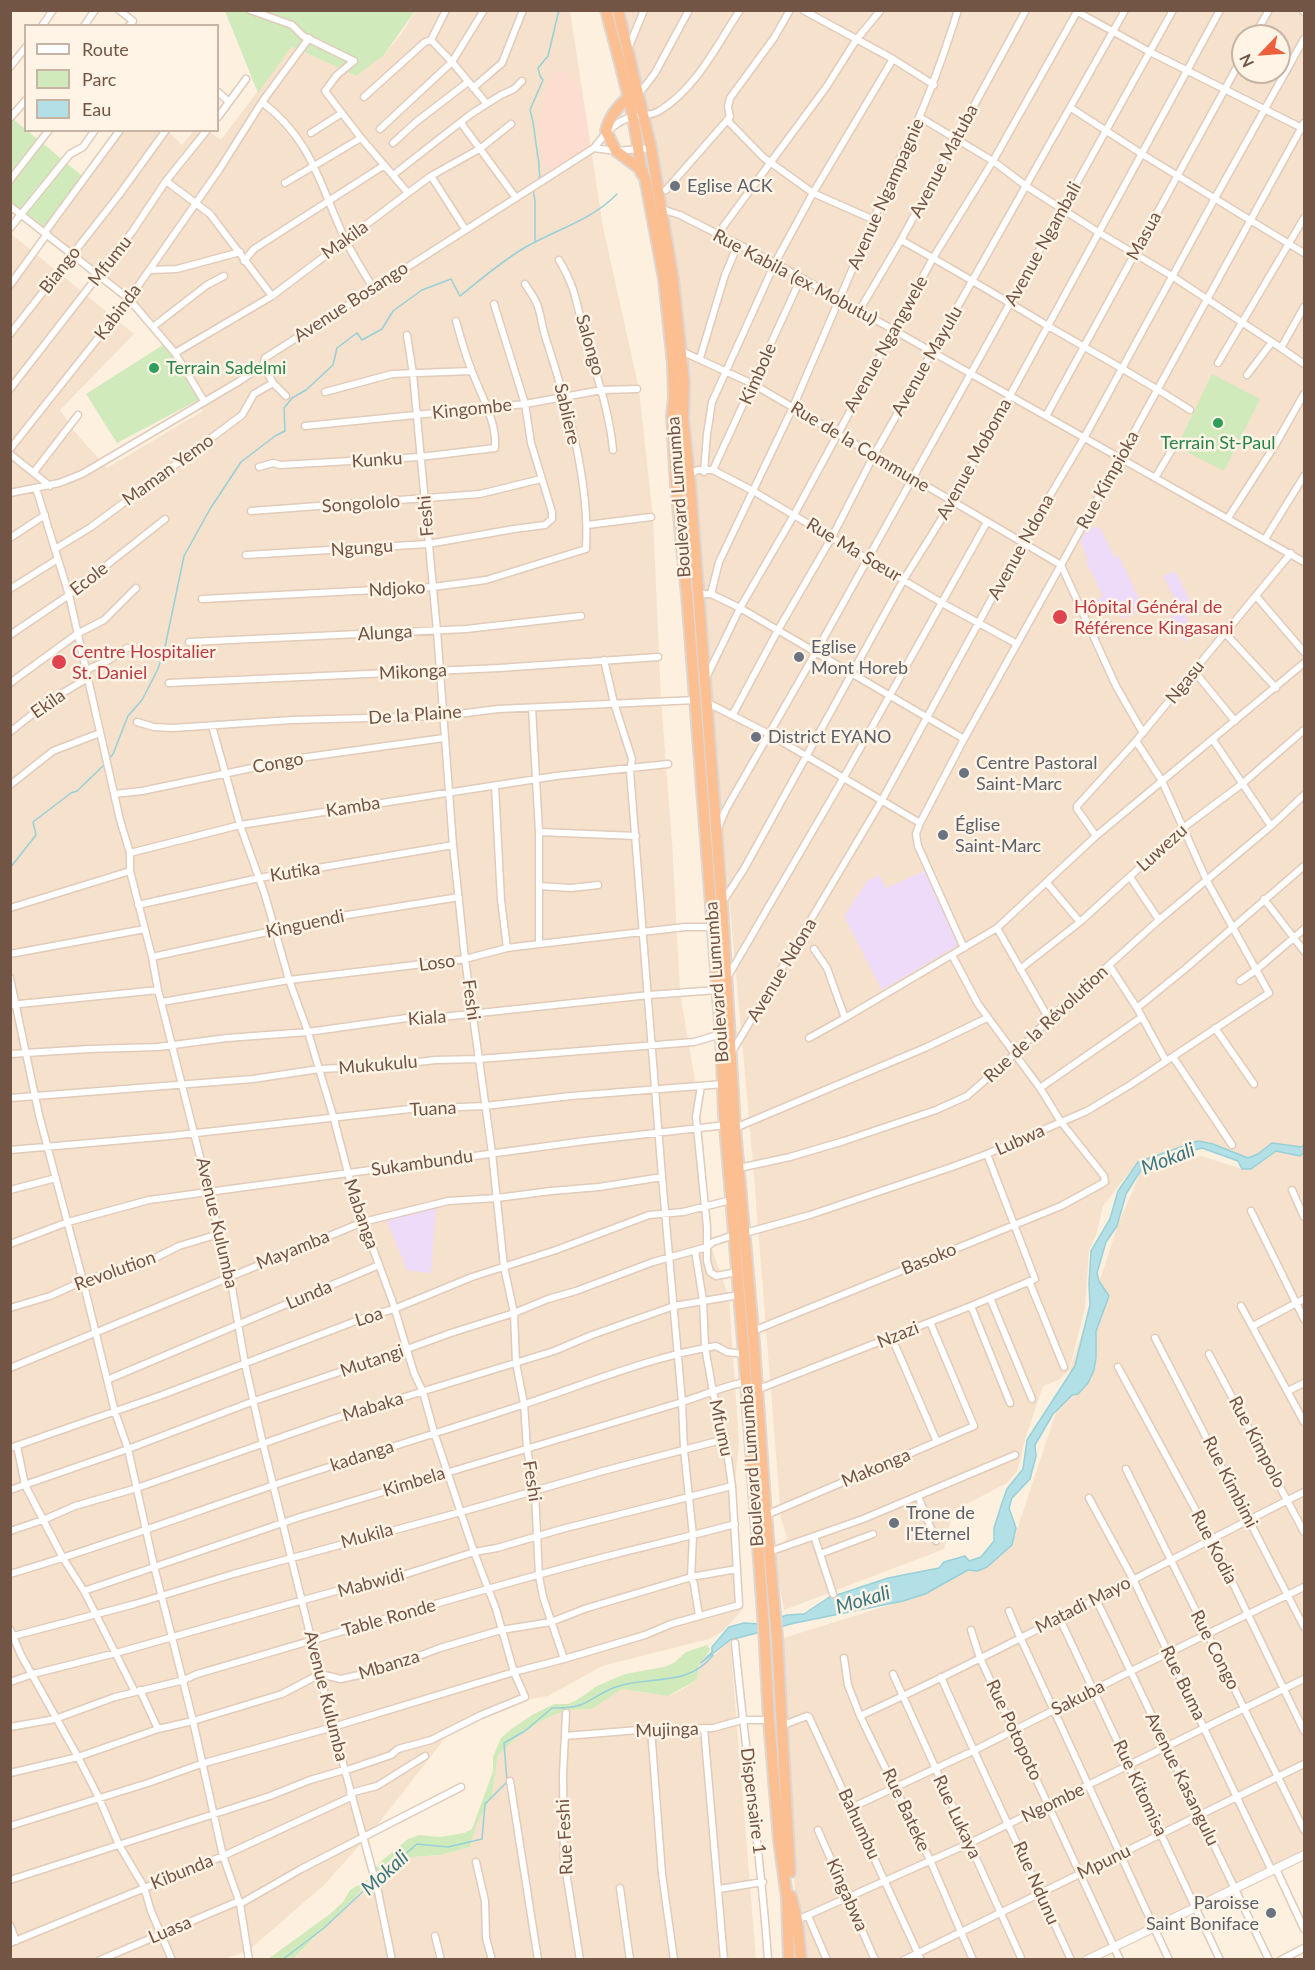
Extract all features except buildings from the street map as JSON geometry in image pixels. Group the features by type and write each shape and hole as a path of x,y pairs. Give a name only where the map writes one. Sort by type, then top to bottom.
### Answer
{"highway":[{"name":"Boulevard Lumumba","path":"606,10 634,96"},
{"name":"Boulevard Lumumba","path":"618,10 628,51 638,116 642,172 684,382 683,418 704,682 700,700 702,804 716,904 712,927 732,1052 731,1200 740,1234"},
{"path":"634,96 621,104 606,131 616,151 642,172 655,170"},
{"name":"Boulevard Lumumba","path":"638,116 651,148 673,279 676,350 672,416 676,485 687,595 714,801 721,1034 724,1084 739,1168 741,1274 739,1294 744,1354 771,1513 769,1616 765,1637 779,1840 789,1897"},
{"path":"676,485 689,478"},
{"path":"702,804 714,801"},
{"name":"Boulevard Lumumba","path":"741,1274 753,1331 750,1388 769,1616 777,1637 789,1897 789,1959"},
{"path":"789,1897 803,1918 801,1959"},
{"path":"784,1959 781,1923 789,1897"},
{"name":"Boulevard Lumumba","path":"790,1933 796,1959"}],"street":[{"path":"43,24 53,10"},
{"path":"85,24 95,10"},
{"path":"119,10 134,24"},
{"path":"250,10 292,25 303,36 354,61 336,75 326,91 361,138 408,193"},
{"path":"364,97 425,42 431,40 446,10"},
{"path":"380,129 452,62 484,10"},
{"path":"393,144 416,122 502,63 523,10"},
{"path":"628,51 644,10"},
{"path":"634,96 652,78 689,10"},
{"path":"651,148 616,151 594,148 606,131 623,120 658,112 681,95 692,84 740,10"},
{"path":"790,10 774,38 730,98 729,117 770,162 813,193 874,220"},
{"path":"803,10 893,59 934,85"},
{"name":"Avenue Ngampagnie","path":"711,594 719,562 793,407 901,156 921,118 958,10"},
{"name":"Avenue Matuba","path":"859,311 901,240 1026,10"},
{"name":"Avenue Mayulu","path":"733,714 832,537 874,455 1125,10"},
{"name":"Avenue Ngambali","path":"716,832 726,809 816,652 1173,10"},
{"name":"Avenue Moboma","path":"716,904 744,869 904,579 952,502 1220,10"},
{"path":"1261,24 1269,10"},
{"path":"717,235 827,86 856,40 880,11"},
{"path":"1076,11 1223,90 1304,127"},
{"name":"Avenue Ngangwele","path":"704,682 714,666 740,608 794,515 933,258 993,161 1076,11"},
{"name":"Kabinda","path":"10,449 129,299 219,170 262,102 309,38"},
{"name":"Avenue Ndona","path":"732,1052 882,800 1022,543 1084,438 1305,39"},
{"path":"431,40 487,104"},
{"path":"10,67 24,50"},
{"path":"704,472 712,402 775,263 813,193 893,59"},
{"name":"Masua","path":"1046,417 1231,76"},
{"path":"219,116 246,79"},
{"path":"393,176 461,123 501,95 514,89 522,81"},
{"path":"219,93 229,102"},
{"path":"10,118 24,102"},
{"path":"262,102 281,116 300,140 315,166 346,241 373,288"},
{"path":"1071,108 1305,253"},
{"path":"311,133 342,113"},
{"path":"666,190 729,117"},
{"path":"921,118 993,161 1026,186 1172,276 1305,364"},
{"path":"461,123 516,198"},
{"name":"Makila","path":"175,353 272,296 408,193 481,148 512,124"},
{"name":"Rue Kimpioka","path":"964,948 916,839 920,822 1119,458 1304,127"},
{"path":"10,180 47,132"},
{"path":"10,228 70,154 83,147 94,132"},
{"path":"10,285 119,132"},
{"name":"Biango","path":"10,334 165,132"},
{"name":"Mfumu","path":"10,389 132,232 166,181 205,132"},
{"path":"285,183 361,138"},
{"name":"Avenue Bosango","path":"10,493 50,486 82,474 263,365 265,358 594,148"},
{"path":"244,261 254,249 383,165"},
{"path":"431,177 465,230"},
{"path":"166,181 210,214 272,296"},
{"path":"10,206 22,213 71,255 129,299 175,353 204,401"},
{"name":"Rue Kabila (ex Mobutu)","path":"661,207 775,263 1119,458 1304,559"},
{"path":"1218,363 1305,218"},
{"path":"901,240 1011,302 1190,410"},
{"path":"700,358 725,275 738,244"},
{"path":"150,270 177,269 240,252"},
{"name":"Salongo","path":"559,260 576,294 583,328 602,390 613,450"},
{"path":"154,326 207,285 224,276"},
{"name":"Kimbole","path":"713,470 801,278"},
{"name":"Sabliere","path":"525,284 537,304 541,326 565,398 585,494 586,549"},
{"path":"494,304 525,404 531,443 541,479"},
{"path":"1281,348 1305,307"},
{"path":"456,321 471,371 487,407"},
{"name":"Feshi","path":"407,335 413,374 433,587 453,845 465,959 492,1154 504,1267 514,1313 516,1363 524,1404 527,1449 535,1492 539,1576 564,1659"},
{"path":"1247,375 1272,342"},
{"name":"Rue de la Commune","path":"676,350 700,358 753,384 1061,565"},
{"path":"263,365 273,383 286,396"},
{"path":"325,392 392,374 471,371"},
{"name":"Maman Yemo","path":"55,549 91,527 242,415 254,394 273,383"},
{"name":"Kingombe","path":"305,426 525,404 602,390 637,389"},
{"path":"1227,518 1305,394"},
{"name":"Kunku","path":"258,467 273,463 280,465 420,457 495,448 487,407"},
{"path":"34,472 78,415"},
{"path":"1155,478 1174,446"},
{"path":"10,454 50,486"},
{"path":"689,478 698,470 704,472 713,470"},
{"name":"Rue Ma Sœur","path":"713,470 1017,644"},
{"path":"1265,539 1305,476"},
{"name":"Songololo","path":"251,511 424,500 480,494 541,479"},
{"name":"Ngungu","path":"246,555 428,544 548,524 552,519 552,512 541,479"},
{"name":"Avenue Kulumba","path":"36,488 69,595 129,853 130,871 158,990 230,1276 245,1364 263,1444 344,1771 377,1887 392,1959"},
{"path":"10,538 45,515"},
{"path":"587,525 651,517"},
{"name":"Ecole","path":"10,635 69,595 165,519"},
{"path":"720,984 891,697 987,522"},
{"name":"Ndjoko","path":"202,599 433,587 486,580 586,549"},
{"name":"Ngasu","path":"1096,836 1077,809 1079,803 1143,733 1291,553"},
{"path":"10,589 58,559"},
{"path":"1061,565 1116,686 1143,733"},
{"path":"10,683 77,634 104,620 136,588"},
{"path":"697,594 711,594 740,608 964,739"},
{"path":"1256,596 1305,652"},
{"name":"Alunga","path":"189,642 437,631 581,616"},
{"path":"1225,633 1276,688"},
{"name":"Ekila","path":"10,732 49,701 127,648"},
{"name":"Mikonga","path":"169,683 439,671 658,657"},
{"path":"10,1826 201,1764 564,1659 699,1616 691,1577 693,1536 662,1177 632,759 614,703 604,660"},
{"path":"808,1038 997,928 1096,836 1305,663"},
{"path":"1194,671 1235,721"},
{"path":"700,700 733,714 920,822"},
{"name":"De la Plaine","path":"138,722 154,727 212,726 292,720 443,716 471,711 700,700"},
{"path":"532,708 539,832 539,944"},
{"name":"Mabanga","path":"212,726 240,825 259,878 289,980 308,1032 334,1119 347,1174 423,1392 474,1552 496,1609 514,1672 525,1697 481,1715 431,1740 398,1749 391,1755 344,1771"},
{"name":"Luwezu","path":"1020,969 1080,922 1183,828 1242,784 1305,730"},
{"path":"10,784 53,751 100,733"},
{"name":"Congo","path":"114,794 142,791 300,758 444,738"},
{"path":"1213,740 1271,826"},
{"path":"1136,741 1162,781 1207,881 1257,970"},
{"name":"Kamba","path":"129,853 240,825 371,803 450,794 579,773 668,764"},
{"path":"495,786 501,900 507,948"},
{"name":"Rue de la Révolution","path":"739,1168 790,1157 844,1141 949,1104 971,1093 1109,965 1305,795"},
{"path":"539,832 636,836"},
{"name":"Kutika","path":"138,905 259,878 453,845"},
{"path":"1137,1008 1305,866"},
{"path":"10,908 130,871"},
{"path":"1130,877 1160,920"},
{"path":"1047,883 1080,922"},
{"path":"539,886 571,888 598,885"},
{"name":"Kinguendi","path":"152,957 341,916 459,897"},
{"path":"1264,899 1305,951"},
{"name":"Loso","path":"162,1002 289,980 465,959 507,948 685,927 712,927"},
{"path":"997,928 1049,1019"},
{"path":"10,954 145,929"},
{"path":"1240,981 1257,970 1305,929"},
{"path":"814,948 827,968 845,1018"},
{"path":"952,955 987,1018 1040,1088 1061,1122"},
{"path":"1109,965 1137,1008 1166,1061"},
{"name":"Lubwa","path":"740,1234 810,1215 987,1154 1098,1105 1269,992 1257,970"},
{"path":"10,978 13,1005 47,1147 83,1281 106,1380 128,1449 154,1566 194,1721 201,1764 223,1856 240,1903 249,1959"},
{"name":"Kiala","path":"10,1054 172,1045 308,1032 407,1018 474,1014 649,995 720,984"},
{"path":"13,1005 158,990"},
{"path":"1040,1088 1142,1017"},
{"name":"Sukambundu","path":"10,1244 68,1222 139,1202 492,1154 660,1133 730,1127 927,1047 987,1018"},
{"path":"1215,1028 1254,1084"},
{"name":"Mukukulu","path":"10,1098 253,1079 319,1070 435,1060 479,1059 652,1046 694,1042 721,1034"},
{"path":"1173,1057 1232,1145"},
{"name":"Tuana","path":"195,1132 334,1119 410,1109 485,1106 724,1084"},
{"path":"701,1086 696,1117 707,1261 710,1272 716,1276 741,1274"},
{"name":"Basoko","path":"753,1331 1061,1206 1103,1184 1104,1176 1061,1122"},
{"path":"10,1150 195,1132"},
{"path":"987,1154 1064,1367"},
{"name":"Mayamba","path":"10,1368 363,1222 448,1201 599,1187 662,1177"},
{"path":"10,1190 56,1178"},
{"path":"1292,1190 1305,1217"},
{"name":"Loa","path":"14,1447 115,1412 369,1316 394,1309 462,1281 650,1215 683,1212 731,1200"},
{"path":"1251,1211 1305,1319"},
{"name":"Revolution","path":"10,1308 50,1296 83,1281 156,1257 179,1246 219,1234"},
{"name":"Mutangi","path":"10,1490 128,1449 254,1401 740,1234"},
{"name":"Mfumu","path":"695,1251 703,1300 705,1347 725,1439 732,1486 739,1605 699,1616"},
{"name":"Lunda","path":"106,1380 379,1265"},
{"name":"Nzazi","path":"750,1388 892,1338 1032,1279"},
{"name":"Mabaka","path":"10,1531 43,1521 75,1506 137,1488 356,1412 554,1351 674,1306 739,1294"},
{"path":"990,1298 1032,1399"},
{"path":"1253,1326 1305,1299"},
{"path":"1241,1305 1305,1422"},
{"path":"971,1306 1010,1403"},
{"name":"Makonga","path":"771,1513 974,1426 930,1322"},
{"path":"892,1338 937,1442"},
{"name":"Rue Kimbimi","path":"1155,1338 1305,1627"},
{"name":"kadanga","path":"10,1574 677,1353 717,1346 727,1352 744,1354"},
{"name":"Rue Kimpolo","path":"1209,1354 1305,1532"},
{"name":"Rue Kodia","path":"1118,1367 1212,1540 1305,1731"},
{"path":"1288,1391 1305,1383"},
{"name":"Kimbela","path":"84,1591 300,1517 599,1425 682,1402 722,1387 750,1388"},
{"name":"Mukila","path":"11,1634 95,1614 725,1439"},
{"path":"14,1447 25,1485 43,1521 84,1591 158,1729"},
{"path":"769,1552 863,1520 1015,1455"},
{"name":"Rue Congo","path":"1126,1469 1305,1830"},
{"name":"Mabwidi","path":"10,1682 365,1583 391,1578 474,1552 537,1537 561,1528 732,1486"},
{"name":"Matadi Mayo","path":"860,1716 980,1658 1305,1492"},
{"path":"918,1496 936,1541"},
{"name":"Rue Buma","path":"1089,1498 1133,1579 1237,1797 1305,1929"},
{"name":"Table Ronde","path":"10,1727 55,1719 137,1691 184,1680 197,1674 374,1622 616,1554 735,1524"},
{"path":"820,1554 873,1534"},
{"path":"814,1536 833,1594"},
{"name":"Mbanza","path":"320,1674 341,1679 381,1670 440,1648 501,1630 551,1622 587,1608 691,1577 737,1569"},
{"name":"Sakuba","path":"851,1808 973,1751 1305,1587"},
{"name":"Avenue Kasangulu","path":"1096,1599 1269,1959"},
{"path":"1009,1611 1169,1959"},
{"name":"Rue Kitomisa","path":"1059,1617 1130,1763 1161,1835 1220,1959"},
{"name":"Rue Potopoto","path":"971,1629 980,1658 1120,1959"},
{"path":"11,1634 99,1798 119,1845 144,1887 172,1959"},
{"name":"Dispensaire 1","path":"735,1643 742,1720 763,1882 768,1959"},
{"name":"Rue Bateke","path":"844,1658 848,1685 860,1716 930,1860 974,1959"},
{"path":"10,1773 78,1757 158,1729 194,1721 282,1694 320,1674"},
{"name":"Rue Lukaya","path":"893,1674 1022,1959"},
{"name":"Rue Ndunu","path":"941,1677 973,1751 1009,1823 1071,1959"},
{"name":"Ngombe","path":"803,1918 970,1843 1305,1679"},
{"name":"Rue Feshi","path":"566,1713 562,1775 564,1858 580,1959"},
{"name":"Bahumbu","path":"780,1727 809,1717 920,1956"},
{"name":"Mujinga","path":"565,1736 651,1729 722,1727 742,1720 769,1720"},
{"path":"704,1728 724,1959"},
{"path":"651,1729 662,1874 674,1959"},
{"name":"Kibunda","path":"14,1942 223,1856 351,1795 377,1786 425,1756"},
{"name":"Mpunu","path":"904,1959 920,1956 1081,1873 1305,1764"},
{"path":"10,1880 344,1771"},
{"path":"510,1781 538,1959"},
{"name":"Luasa","path":"100,1959 240,1903 461,1787"},
{"name":"Kingabwa","path":"818,1830 875,1959"},
{"path":"1087,1959 1305,1855"},
{"path":"476,1862 486,1901 486,1938 492,1959"},
{"path":"719,1889 763,1882"},
{"path":"620,1888 630,1959"},
{"path":"803,1918 827,1959"},
{"path":"10,1925 14,1942"},
{"path":"435,1936 441,1959"},
{"path":"1281,1959 1305,1948"}],"shaded area":[{"path":"415,11 570,11 603,227 639,389 653,518 661,700 680,993 697,1093 711,1246 729,1298 739,1442 735,1483 743,1609 723,1631 709,1639 602,1666 548,1696 501,1704 456,1724 375,1828 325,1884 248,1951 224,1959 11,1959 10,233 134,334 60,410 74,431 107,468 203,411 170,342 43,231 119,132 169,132 182,145 193,132 209,132 221,140 291,47 356,76 383,56 402,33"},
{"path":"620,11 1304,11 1304,1145 1301,1147 1272,1143 1258,1154 1248,1158 1213,1144 1137,1162 1103,1206 1096,1235 1089,1250 1085,1308 1069,1370 1059,1380 1043,1386 1017,1471 1007,1483 953,1511 944,1549 784,1610 774,1556 787,1538 781,1518 753,1164 670,234"},
{"path":"564,69 579,84 590,145 551,171 543,162 538,122 551,73"},
{"path":"1100,528 1115,558 1119,556 1142,606 1134,609 1136,613 1123,619 1118,609 1101,617 1093,601 1103,596 1086,562 1087,557 1080,541 1087,529"},
{"path":"1175,571 1194,608 1184,613 1195,636 1184,642 1169,612 1179,607 1163,576"},
{"path":"927,870 960,944 882,990 844,916 867,881 879,875 886,888"},
{"path":"1276,1151 1300,1156 1304,1153 1304,1856 1087,1959 801,1959 774,1641 925,1594 1012,1545 1118,1225 1141,1171 1201,1156 1242,1169 1251,1169"},
{"path":"436,1205 431,1273 407,1270 385,1216"},
{"path":"730,1640 756,1959 293,1960 367,1882 400,1858 440,1855 470,1847 477,1824 492,1795 498,1755 517,1737 543,1720 566,1710 592,1709 622,1689 668,1696 697,1680 699,1665 716,1654"}],"green space":[{"path":"225,11 415,11 383,56 356,76 291,47 258,93"},
{"path":"12,118 24,128 24,132 29,132 86,179 44,235 11,207 10,121"},
{"name":"Terrain Sadelmi","path":"166,343 200,399 117,443 86,394"},
{"name":"Terrain St-Paul","path":"1212,374 1260,399 1224,471 1177,447"},
{"path":"707,1645 710,1650 699,1665 697,1680 668,1696 622,1689 592,1709 566,1710 543,1720 517,1737 498,1755 492,1795 477,1824 470,1847 440,1855 400,1858 367,1882 293,1959 268,1959 330,1914 343,1902 350,1890 369,1879 379,1863 408,1839 419,1835 440,1837 464,1833 472,1829 493,1771 493,1757 501,1738 510,1730 554,1704 568,1704 597,1686 625,1674 664,1667 674,1663 686,1652"}],"water":[{"path":"1198,1141 1213,1144 1248,1158 1258,1154 1272,1143 1301,1147 1304,1145 1304,1153 1300,1156 1276,1151 1251,1169 1242,1169 1238,1161 1202,1148 1174,1156 1141,1170 1126,1194 1117,1226 1106,1242 1097,1273 1099,1281 1109,1296 1096,1331 1094,1370 1088,1383 1078,1394 1072,1395 1053,1414 1035,1445 1036,1456 1030,1479 1012,1498 1009,1508 1016,1528 1012,1545 987,1567 977,1571 968,1570 925,1594 730,1640 701,1663 712,1652 712,1647 729,1627 744,1623 760,1624 787,1615 804,1614 828,1598 888,1578 939,1568 944,1562 965,1556 969,1561 981,1557 994,1541 994,1528 1007,1489 1023,1469 1027,1440 1075,1366 1090,1305 1091,1251 1110,1219 1118,1191 1138,1162"}],"waterway":[{"path":"538,180 539,162 530,110 543,80 538,68 548,56 559,10"},
{"path":"533,189 535,241"},
{"path":"108,760 113,754 128,716 142,700 158,669 165,647 184,556 210,509 241,462 285,431 284,408 292,398 306,390 333,365 337,348 357,333 362,340 382,329 393,311 422,290 451,279 460,296 516,253 585,218 617,194"},
{"path":"10,868 36,835 33,822 71,793 77,791 105,764"},
{"name":"Mokali","path":"376,1879 417,1844 448,1847 482,1839 485,1804 507,1782 504,1743 525,1731 552,1708 579,1705 626,1684 679,1677 703,1666 713,1655"},
{"name":"Mokali","path":"282,1960 324,1928 373,1882"}],"place":[{"name":"Eglise ACK","path":"675,186"},
{"name":"Terrain Sadelmi","path":"154,368"},
{"name":"Terrain St-Paul","path":"1218,423"},
{"name":"Hôpital Général de Référence Kingasani","path":"1060,617"},
{"name":"Eglise Mont Horeb","path":"799,657"},
{"name":"Centre Hospitalier St. Daniel","path":"59,662"},
{"name":"District EYANO","path":"756,737"},
{"name":"Centre Pastoral Saint-Marc","path":"964,773"},
{"name":"Église Saint-Marc","path":"943,835"},
{"name":"Trone de l'Eternel","path":"894,1523"},
{"name":"Paroisse Saint Boniface","path":"1271,1913"}]}
